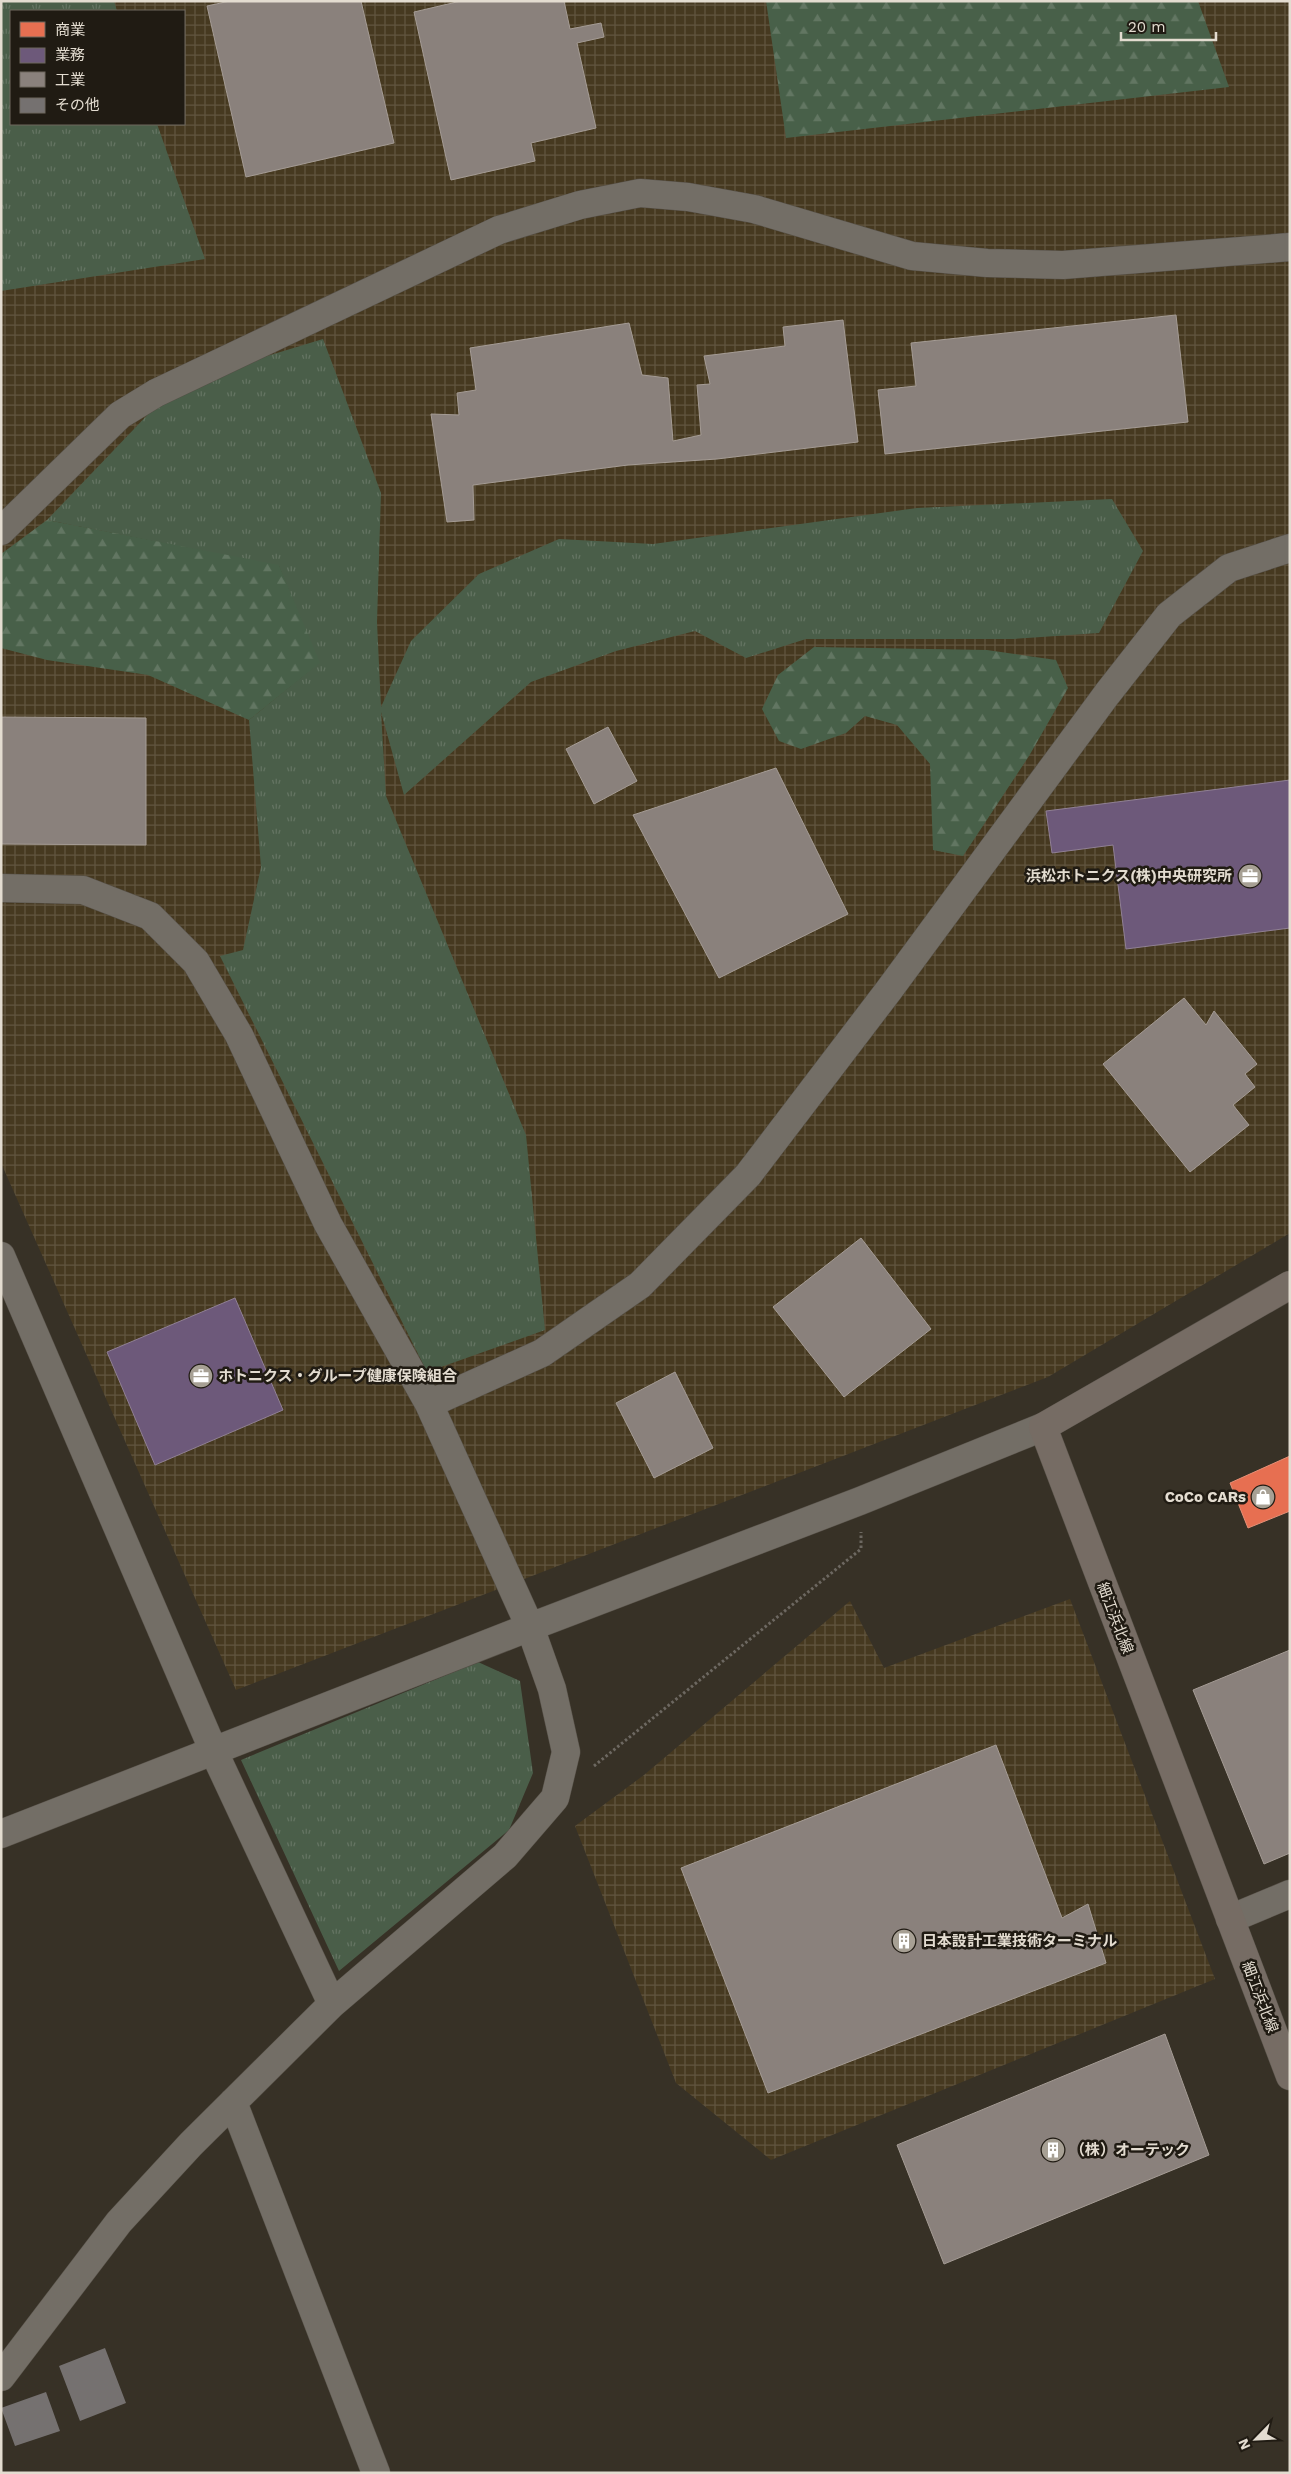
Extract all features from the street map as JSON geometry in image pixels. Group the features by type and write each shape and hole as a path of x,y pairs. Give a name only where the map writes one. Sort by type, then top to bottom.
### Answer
{"main road":[{"path":"1042,1427 1290,1285"},
{"name":"細江浜北線","path":"1042,1427 1290,2076"}],"street":[{"path":"1,531 120,414 156,393 499,230 580,205 640,193 688,197 754,209 912,256 987,263 1063,265 1290,247"},
{"path":"429,1404 542,1354 640,1284 748,1176 889,990 1107,694 1169,615 1230,568 1290,548"},
{"path":"1,888 83,890 150,916 196,962 239,1035 328,1224 429,1404 530,1627 552,1688 566,1752 555,1798 505,1856 332,2004 233,2102 119,2222 1,2377"},
{"path":"1,1256 214,1752 332,2004"},
{"path":"1,1834 530,1627 860,1502 1042,1427"},
{"path":"1230,1919 1290,1894"},
{"path":"233,2102 376,2473"}],"path":[{"path":"592,1768 861,1549 860,1502"}],"shaded area":[{"path":"1,1 1290,1 1290,1233 1048,1377 236,1690 1,1163"},
{"path":"1070,1599 1215,1979 771,2160 676,2083 575,1826 644,1775 850,1601 884,1668"}],"green space":[{"path":"1,1 114,1 117,10 10,10 10,125 157,125 205,259 1,291"},
{"path":"766,1 1198,1 1229,87 786,138"},
{"path":"323,339 381,493 377,622 381,707 411,641 479,574 559,539 653,544 917,508 1112,499 1143,551 1099,633 1013,639 806,639 746,658 695,631 616,651 531,682 404,795 381,712 386,796 526,1135 545,1330 427,1372 220,956 243,950 261,867 249,720 319,663 279,566 47,520 178,383"},
{"path":"47,520 279,565 320,663 249,720 148,675 47,660 1,648 1,554"},
{"path":"814,647 987,650 1056,660 1068,688 1029,756 963,856 933,850 930,764 897,725 865,716 846,733 801,749 779,741 762,709 778,675"},
{"path":"478,1662 520,1681 533,1773 509,1830 339,1971 241,1760"}],"building: 商業":[{"name":"CoCo CARs","path":"1290,1456 1290,1511 1248,1528 1230,1483"}],"building: 業務":[{"path":"1290,780 1290,928 1126,949 1113,845 1052,853 1046,811"},
{"path":"235,1298 283,1410 155,1465 107,1352"}],"building: 工業":[{"path":"230,1 361,1 394,143 246,177 207,6"},
{"path":"461,1 564,1 570,29 601,23 604,37 577,43 596,128 531,143 535,161 451,180 414,12"},
{"path":"1176,315 1188,422 885,454 878,390 916,386 911,343"},
{"path":"843,320 858,442 717,459 628,465 473,485 474,520 447,522 431,414 459,415 457,393 476,390 470,348 629,323 642,375 668,378 673,441 701,435 697,385 710,384 704,356 785,346 783,327"},
{"path":"1,717 146,718 146,845 1,844"},
{"path":"608,727 637,781 594,804 566,749"},
{"path":"776,768 848,914 719,978 633,815"},
{"path":"1184,998 1206,1025 1214,1011 1257,1064 1245,1074 1255,1087 1233,1105 1249,1125 1190,1172 1103,1064"},
{"path":"861,1238 931,1329 844,1397 773,1307"},
{"path":"675,1372 713,1448 654,1478 616,1403"},
{"path":"1290,1650 1290,1853 1264,1864 1193,1690"},
{"name":"日本設計工業技術ターミナル","path":"996,1745 1062,1918 1088,1904 1106,1963 768,2093 681,1868"},
{"name":"（株）オーテック","path":"1165,2034 1209,2155 944,2264 897,2145"}],"building: その他":[{"path":"105,2348 126,2403 80,2421 59,2366"},
{"path":"46,2392 60,2431 15,2446 1,2408"}],"place":[{"name":"浜松ホトニクス(株)中央研究所","path":"1250,876"},
{"name":"ホトニクス・グループ健康保険組合","path":"201,1376"},
{"name":"CoCo CARs","path":"1263,1497"},
{"name":"日本設計工業技術ターミナル","path":"904,1941"},
{"name":"（株）オーテック","path":"1053,2150"}]}
